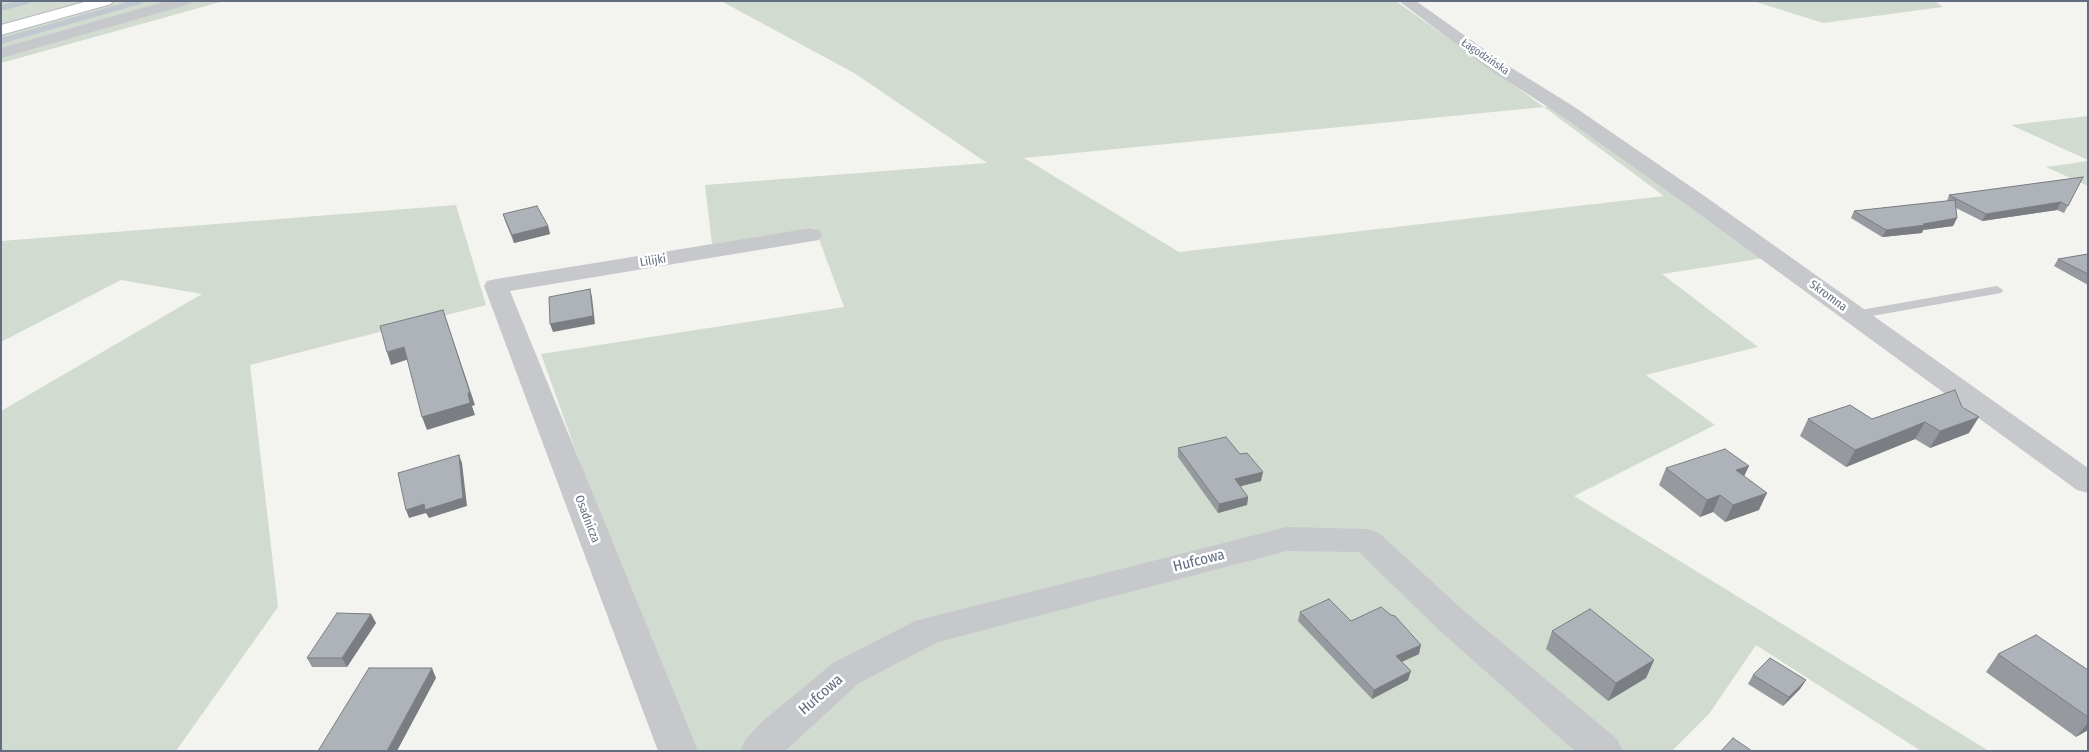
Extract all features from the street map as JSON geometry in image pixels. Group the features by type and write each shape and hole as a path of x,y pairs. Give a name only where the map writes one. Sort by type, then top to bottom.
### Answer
{"highway":[{"path":"1,18 64,1"},
{"path":"1,30 106,1"}],"street":[{"path":"1,54 184,1"},
{"name":"Łagodzińska","path":"1406,1 1496,66 1566,110"},
{"name":"Skromna","path":"1566,110 2088,483"},
{"name":"Lilijki","path":"496,286 811,235"},
{"name":"Osadnicza","path":"496,286 678,751"},
{"name":"Hufcowa","path":"760,751 778,732 846,673 928,631 1286,539 1367,540 1451,620 1603,751"}],"lane":[{"path":"1855,316 1997,290"}],"shaded area":[{"path":"1,1 224,1 1,63"},
{"path":"721,1 1396,1 1544,107 1569,104 1784,255 1662,274 1758,347 1646,375 1715,425 1574,496 1989,751 1921,751 1756,645 1709,714 1672,751 683,751 541,354 844,307 815,228 712,244 705,185 987,163 854,73","holes":["1544,107 1664,196 1179,252 1024,158"]},
{"path":"1753,1 1935,1 1943,7 1823,23"},
{"path":"2088,116 2088,160 2011,125"},
{"path":"2088,161 2088,186 2046,167"},
{"path":"456,205 486,305 250,365 278,607 176,751 1,751 1,411 202,294 121,280 1,342 1,241"}],"building":[{"path":"2083,177 2068,206 2061,202 1986,214 1949,195"},
{"path":"1955,200 1957,218 1923,224 1926,225 1886,230 1854,211"},
{"path":"537,206 548,226 512,235 503,214"},
{"path":"2088,254 2088,274 2058,259"},
{"path":"590,289 593,316 550,324 549,297"},
{"path":"443,310 470,393 468,393 470,403 422,417 404,347 387,352 380,326"},
{"path":"1955,390 1962,407 1979,417 1940,431 1925,422 1855,450 1808,419 1850,405 1872,419"},
{"path":"1226,437 1240,454 1247,453 1263,472 1235,479 1248,497 1219,504 1178,448"},
{"path":"1725,449 1749,466 1736,470 1767,493 1733,505 1720,495 1707,500 1666,468"},
{"path":"459,455 463,498 425,510 424,504 406,510 398,473"},
{"path":"1329,599 1351,621 1381,607 1395,616 1421,645 1396,656 1411,671 1374,690 1300,612"},
{"path":"1590,609 1654,660 1616,683 1552,631"},
{"path":"337,613 371,614 342,658 307,658"},
{"path":"2036,635 2088,670 2088,717 1998,654"},
{"path":"1770,658 1806,680 1789,697 1753,675"},
{"path":"369,668 432,668 387,751 318,751"},
{"path":"1733,738 1752,751 1721,751"}],"waterway":[{"path":"1,8 28,1"},
{"path":"1,41 140,1"}]}
